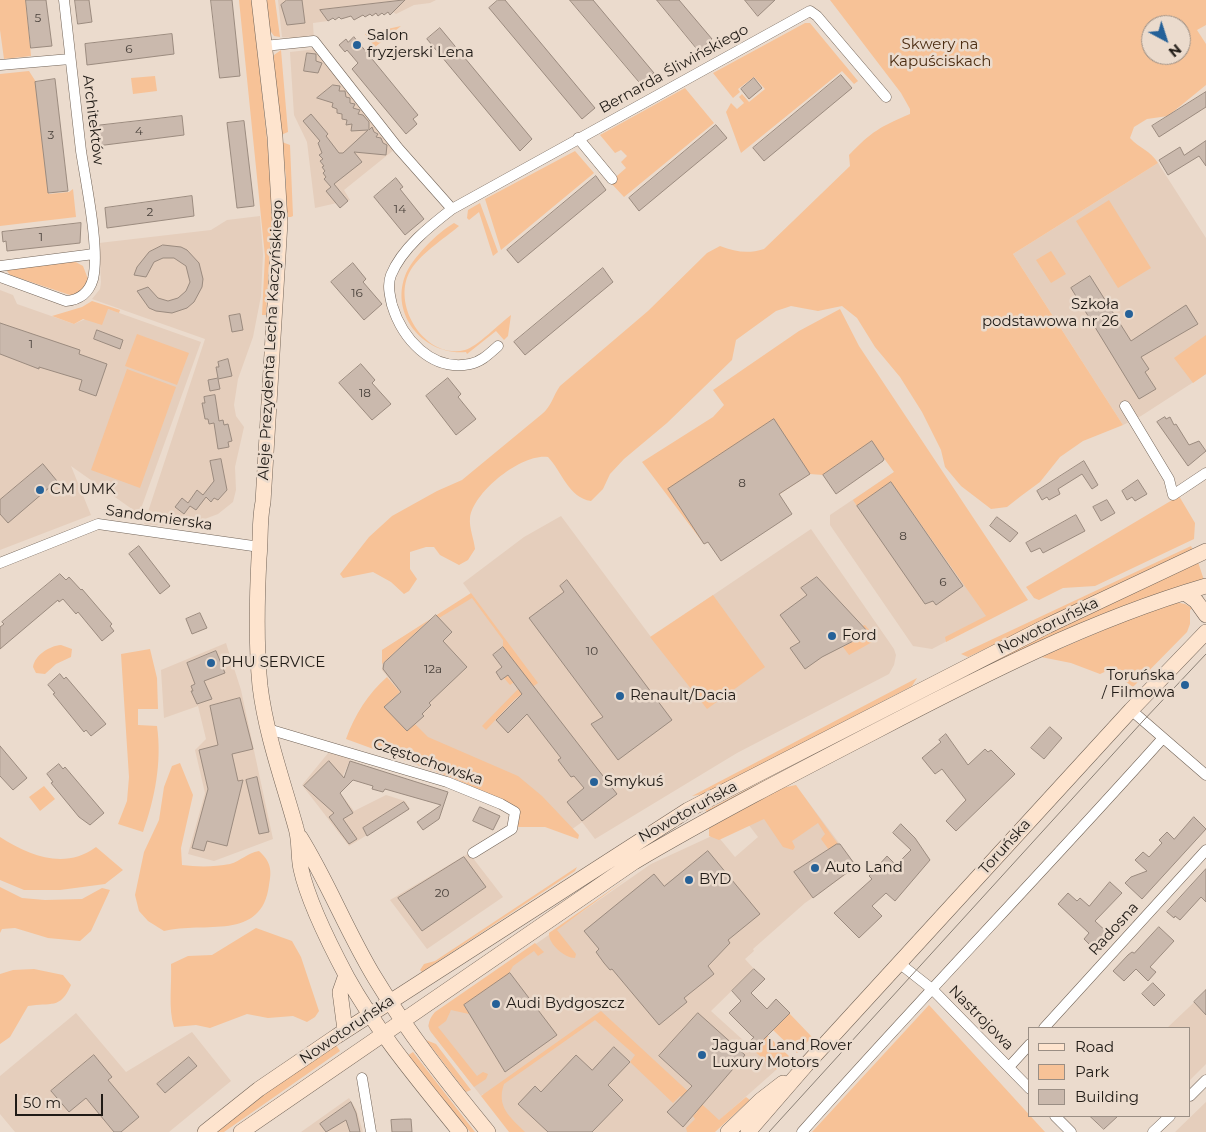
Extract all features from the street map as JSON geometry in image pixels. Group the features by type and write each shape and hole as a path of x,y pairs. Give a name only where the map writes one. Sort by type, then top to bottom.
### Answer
{"main road":[{"name":"Aleje Prezydenta Lecha Kaczyńskiego","path":"258,0 275,137 280,222 263,502 258,522 260,544 258,582 260,685 268,729 297,831 301,869 312,901 346,975 370,1015 460,1132"},
{"name":"Nowotoruńska","path":"205,1132 259,1089 346,1030 688,810 1046,626 1206,551"},
{"name":"Nowotoruńska","path":"241,1132 634,862 696,826 1009,663 1136,610 1206,586"},
{"path":"1186,593 1196,601 1206,615"},
{"name":"Toruńska","path":"748,1132 899,963 1131,710 1206,632"},
{"name":"Aleje Prezydenta Lecha Kaczyńskiego","path":"297,831 318,867 354,941 390,1001 444,1078 488,1132"},
{"path":"346,975 340,992 346,1030"},
{"name":"Toruńska","path":"728,1132 760,1100 806,1065"}],"street":[{"name":"Architektów","path":"0,277 58,300 74,300 83,296 92,281 93,249 64,0"},
{"name":"Bernarda Śliwińskiego","path":"498,346 481,361 468,365 439,361 411,342 398,322 389,294 390,276 404,253 418,238 452,209 810,11 817,16 886,98"},
{"path":"264,46 314,42 398,148 452,209"},
{"path":"0,66 70,59"},
{"path":"578,138 612,179"},
{"path":"0,266 93,249"},
{"path":"1124,406 1169,480 1173,495 1206,473"},
{"name":"Sandomierska","path":"0,563 98,524 260,544"},
{"path":"1131,710 1206,775"},
{"name":"Częstochowska","path":"268,729 447,782 501,804 515,812 512,829 473,853"},
{"path":"802,1132 889,1033 932,989 1163,738"},
{"name":"Radosna","path":"1045,1027 1206,850"},
{"name":"Nastrojowa","path":"899,963 932,989 1028,1087"},
{"path":"1009,1067 1028,1046"},
{"path":"362,1078 371,1132"},
{"path":"1191,1095 1206,1080"},
{"path":"1056,1117 1071,1132"},
{"path":"1153,1132 1169,1117"}],"shaded area":[{"path":"278,0 436,0 430,3 414,5 396,14 393,12 390,15 388,12 378,16 370,14 365,17 363,15 359,18 357,15 353,18 351,16 341,19 339,17 335,20 332,18 328,21 313,23 314,41 282,37"},
{"path":"317,49 395,149 344,190 350,200 315,208 307,142 294,115 290,52"},
{"name":"Szkoła podstawowa nr 26","path":"1158,163 1206,238 1206,374 1141,416 1123,425 1013,254"},
{"path":"260,216 263,254 261,296 253,337 238,379 234,405 236,416 244,427 235,467 236,490 233,502 218,514 202,520 190,528 144,524 205,339 92,299 100,289 101,282 99,243 211,230 227,220"},
{"path":"0,290 13,295 17,304 74,324 108,309 201,342 139,514 71,466 91,515 0,550"},
{"path":"894,472 995,616 932,649 913,646 830,525 830,515"},
{"path":"561,516 651,637 811,529 894,649 896,655 894,665 889,674 737,753 595,839 582,822 571,830 410,755 381,706 399,691 382,670 382,650 471,594 463,583 524,537"},
{"path":"226,643 241,690 273,839 214,861 188,854 205,793 195,750 206,739 198,706 164,718 161,670"},
{"path":"333,747 353,753 343,776 350,783 340,793 354,811 386,795 405,801 410,809 349,846 302,785"},
{"path":"803,795 857,867 805,903 753,949 754,951 745,959 754,969 711,1011 776,1070 706,1132 514,1132 483,1094 481,1096 431,1032 428,1026 432,1016 651,864 716,834 735,857 758,837 748,824"},
{"path":"469,853 503,897 427,949 390,900"},
{"path":"1206,991 1206,1064 1191,1079 1191,1027 1168,1027"},
{"path":"76,1013 126,1072 192,1032 231,1081 169,1132 15,1132 0,1114 0,1076"},
{"path":"349,1098 356,1109 363,1132 301,1132"},
{"path":"1206,1102 1206,1132 1175,1132 1191,1117"}],"green space":[{"path":"0,0 26,0 31,56 4,59 0,30"},
{"path":"239,0 252,0 271,177 272,217 266,315 262,315 265,256"},
{"path":"266,0 275,0 280,37 274,36 269,29"},
{"name":"Skwery na Kapuściskach","path":"830,0 1206,0 1206,25 1197,30 1206,44 1206,85 1168,116 1147,119 1134,127 1130,138 1152,155 1158,163 1013,254 1123,425 1083,441 1060,457 1040,482 1007,507 991,509 961,486 945,467 941,450 922,412 900,377 875,347 857,318 842,306 818,311 791,306 776,311 736,340 732,360 667,423 624,459 610,474 603,489 591,501 583,499 571,490 548,457 537,457 525,461 500,476 480,497 473,508 470,518 475,549 468,560 459,565 440,555 434,547 426,547 410,552 410,569 417,579 409,591 404,594 391,582 373,572 343,578 340,574 369,537 392,516 437,491 462,480 542,414 550,405 560,386 648,311 707,253 720,246 742,252 764,249 850,166 849,155 864,140 884,126 910,114 910,109 901,93"},
{"path":"805,23 810,23 858,81 854,84 842,71 741,153 726,112 731,103 737,109 744,103 739,97 742,94 749,102 765,89 754,77 738,89 740,92 733,98 713,73"},
{"path":"401,26 375,47 365,34"},
{"path":"281,50 288,132 281,135 273,59 274,55"},
{"path":"29,71 36,82 49,194 69,192 73,189 76,217 0,226 0,74"},
{"path":"155,76 157,91 133,94 131,78"},
{"path":"685,88 714,123 624,197 610,182 626,168 621,162 627,156 621,150 615,153 600,135"},
{"path":"282,142 290,145 293,216 291,217 288,217 286,213 286,177"},
{"path":"575,151 594,173 501,250 485,199"},
{"path":"1109,200 1151,268 1118,288 1076,221"},
{"path":"480,203 498,252 493,256 479,212 469,220 467,218 468,210"},
{"path":"454,223 459,226 419,259 409,273 405,286 405,301 409,315 416,328 437,347 414,331 402,305 405,276 408,269 426,246"},
{"path":"1051,251 1066,274 1051,283 1036,260"},
{"path":"72,260 83,266 88,279 83,290 73,296 10,275 7,271 9,268"},
{"path":"92,301 120,310 119,313 108,309 102,325 83,319 74,324 52,316 82,307"},
{"path":"840,309 859,346 1028,600 946,642 945,637 986,616 891,482 857,506 853,500 894,472 872,442 823,475 810,474 704,544 642,462 713,417 724,405 713,390 799,331"},
{"path":"511,315 508,336 504,340 496,331 467,354 466,352 451,352 437,347 451,351 470,348"},
{"path":"137,334 189,353 177,385 125,366"},
{"path":"1206,335 1206,374 1193,383 1174,358"},
{"path":"127,369 176,387 140,488 91,470"},
{"path":"1179,496 1195,523 1194,539 1095,586 1063,588 1039,600 1034,598 1026,587"},
{"path":"1191,546 1193,550 968,657 961,654"},
{"path":"1198,562 1204,580 708,812 705,811 1064,625"},
{"path":"471,593 538,683 515,699 486,730 482,726 521,686 521,677 510,685 504,678 507,675 512,681 522,673 503,647 503,640 472,598 439,618 436,615"},
{"path":"713,595 765,667 707,709 650,637"},
{"path":"1175,602 1192,608 1190,610 1190,624 1187,632 1133,687 1109,670 1100,674 1071,663 1041,657 1129,619"},
{"path":"432,618 428,621 382,664 382,650"},
{"path":"865,625 875,637 874,641 849,655 843,647 868,634 862,626"},
{"path":"61,645 72,649 71,657 56,664 45,674 36,673 33,667 40,655 47,649"},
{"path":"150,649 157,678 158,709 138,709 138,725 157,726 159,753 154,793 143,832 118,824 127,801 129,777 121,654"},
{"path":"387,677 400,692 384,707 407,731 415,724 428,737 518,776 542,796 579,835 578,839 545,827 516,827 519,810 509,803 453,778 346,739 363,705"},
{"path":"917,678 912,686 705,794 692,796"},
{"path":"180,763 193,795 181,848 182,865 218,866 230,864 259,851 268,863 270,880 264,903 255,915 243,922 229,926 180,928 164,931 148,921 139,911 135,895 144,852 159,820 164,787 172,766"},
{"path":"796,785 838,844 829,850 821,839 825,834 818,823 792,841 795,847 793,850 783,847 764,819 719,840 709,836 709,828 782,788"},
{"path":"44,786 55,799 40,811 29,797"},
{"path":"0,837 23,850 48,858 72,858 96,847 123,870 105,884 60,890 24,890 0,880"},
{"path":"577,867 575,871 422,972 420,970 424,964 435,961"},
{"path":"628,878 557,930 576,954 575,958 567,956 554,946 549,933"},
{"path":"0,887 22,898 45,900 82,899 102,888 110,890 91,931 80,941 48,938 15,928 2,929 0,933"},
{"path":"256,928 292,941 301,957 319,1011 315,1017 307,1022 293,1016 268,1018 247,1014 210,1028 196,1025 174,1027 171,1004 171,964 188,956 212,955"},
{"path":"535,943 544,952 538,956 534,951 513,966 508,975 464,1005 469,1014 451,1010 446,1021 438,1027 477,1076 483,1072 488,1074 486,1079 474,1087 431,1032 429,1027 430,1019 435,1012"},
{"path":"34,969 63,975 71,985 59,1002 28,1006 10,1037 0,1044 0,974 13,970"},
{"path":"929,1005 1028,1113 1028,1117 1031,1117 1045,1132 812,1132"},
{"path":"601,1011 719,1120 746,1097 750,1100 715,1132 687,1132 686,1128 695,1119 693,1116 697,1112 680,1096 673,1103 630,1062 635,1055 595,1020 504,1084 502,1092 503,1105 510,1116 525,1132 509,1132 481,1096"},
{"path":"789,1013 812,1037 797,1053 773,1030"},
{"path":"767,1035 789,1056 776,1070 753,1050"},
{"path":"426,1040 436,1044 471,1090 466,1092"},
{"path":"336,1045 340,1051 224,1132 216,1132 286,1078"},
{"path":"413,1052 475,1132 470,1132 407,1056"}],"building":[{"path":"26,0 46,0 52,46 31,48"},
{"path":"75,0 89,0 92,22 78,24"},
{"path":"211,0 232,0 240,76 220,78"},
{"path":"287,0 302,0 305,23 287,25 281,5"},
{"path":"405,0 390,15 388,12 378,16 376,13 372,16 370,14 365,17 363,15 354,20 351,16 341,19 339,17 335,20 333,18 328,21 320,10"},
{"path":"498,0 505,0 595,108 582,119 489,8"},
{"path":"570,0 593,0 654,73 647,78 648,80 642,85"},
{"path":"657,0 679,0 712,39 699,51"},
{"path":"745,0 775,0 758,16"},
{"path":"440,28 532,139 520,151 427,39"},
{"path":"172,34 174,54 87,65 85,44"},
{"path":"354,37 418,115 413,119 417,124 406,134 352,69 358,63 347,50 345,52 339,45 346,39 348,42"},
{"path":"307,53 316,54 316,61 322,63 318,73 304,71"},
{"path":"841,75 852,88 764,161 753,148"},
{"path":"754,78 762,88 749,99 741,89"},
{"path":"55,79 68,191 48,193 35,82"},
{"path":"333,85 340,86 339,91 345,91 346,97 350,98 350,103 355,104 353,108 360,110 358,114 363,115 369,122 369,130 372,127 374,132 378,134 376,137 381,138 383,143 387,145 386,155 354,152 362,162 334,184 348,201 340,208 326,191 331,187 324,179 326,177 323,173 325,171 322,167 324,166 320,161 323,159 319,155 322,153 318,143 320,141 303,121 311,114 328,134 326,136 339,153 343,153 368,130 351,131 352,124 346,125 347,120 342,119 342,114 337,113 337,109 332,107 333,103 317,98"},
{"path":"1206,92 1206,107 1159,137 1152,126"},
{"path":"182,116 184,135 97,146 95,126"},
{"path":"244,121 254,206 237,208 227,123"},
{"path":"716,125 727,138 639,211 629,198"},
{"path":"1206,141 1206,166 1199,156 1168,175 1159,160 1180,147 1184,155"},
{"path":"596,176 606,190 518,263 507,250"},
{"path":"396,178 403,187 400,189 424,219 405,235 374,197"},
{"path":"192,196 194,216 107,228 105,208"},
{"path":"81,223 80,243 7,251 6,241 3,242 2,232"},
{"path":"163,245 181,247 187,250 199,263 203,279 202,287 194,302 187,308 172,313 149,308 137,291 148,287 158,298 168,301 178,298 186,291 190,282 186,266 174,258 163,258 154,262 146,277 134,275 137,267 149,252"},
{"path":"353,263 366,279 363,282 382,304 364,320 331,282"},
{"path":"603,268 613,282 525,355 514,342"},
{"path":"1090,276 1131,341 1186,305 1198,324 1141,357 1149,369 1145,372 1156,389 1139,399 1071,288"},
{"path":"240,314 243,330 232,332 229,316"},
{"path":"0,323 80,350 79,354 107,364 96,396 79,390 82,380 39,367 39,369 0,354"},
{"path":"97,330 123,340 120,349 94,339"},
{"path":"228,359 232,376 218,379 220,389 210,391 208,380 218,378 216,367 219,367 218,362"},
{"path":"361,364 375,380 372,383 391,404 372,420 339,383"},
{"path":"448,378 461,394 458,397 476,419 456,435 426,396"},
{"path":"215,395 219,421 223,420 224,425 228,424 232,441 228,442 229,447 218,449 214,423 209,424 208,419 205,419 202,403 205,403 204,397"},
{"path":"1165,417 1166,419 1170,417 1174,425 1176,424 1189,445 1199,441 1206,451 1188,466 1157,422"},
{"path":"774,419 810,474 779,494 792,514 721,561 708,542 704,544 668,489"},
{"path":"872,441 884,459 883,461 836,494 823,475"},
{"path":"221,459 227,490 218,500 214,498 211,502 206,497 196,510 190,506 184,514 175,507 182,498 188,503 197,490 203,495 214,481 210,461"},
{"path":"1084,461 1098,485 1092,489 1082,474 1058,489 1060,494 1049,500 1047,497 1042,500 1037,491"},
{"path":"43,464 57,481 8,523 0,514 0,500"},
{"path":"1138,480 1147,494 1135,501 1132,497 1127,500 1122,491"},
{"path":"891,482 963,586 936,605 933,601 925,604 857,506"},
{"path":"1107,500 1115,513 1101,521 1093,507"},
{"path":"1076,515 1085,531 1043,553 1040,548 1031,552 1026,543"},
{"path":"997,517 1018,533 1010,542 990,526"},
{"path":"139,546 170,586 160,594 129,554"},
{"path":"60,574 66,580 69,577 82,589 112,624 110,626 114,631 102,641 78,612 76,614 63,599 59,602 58,600 0,649 0,627 4,624 2,622"},
{"path":"817,577 869,633 822,657 805,669 790,648 800,642 780,615 807,595 801,588"},
{"path":"567,580 672,720 618,760 591,724 603,717 529,618 564,592 560,586"},
{"path":"200,613 207,628 192,634 186,619"},
{"path":"436,615 452,632 443,641 467,667 429,703 431,705 422,714 424,716 407,731 384,707 401,692 383,669 384,663"},
{"path":"503,647 617,794 582,821 567,802 584,788 574,776 571,777 558,760 561,758 527,714 508,733 496,720 522,694 508,675 501,680 496,672 502,667 493,655"},
{"path":"216,651 225,673 204,681 212,699 197,704 191,691 193,691 191,686 195,684 187,663"},
{"path":"60,674 64,679 66,677 106,724 91,736 86,730 84,732 53,694 55,693 48,685"},
{"path":"240,698 253,749 232,754 238,781 243,780 227,846 207,841 204,851 192,848 208,789 199,750 218,745 210,706"},
{"path":"1050,727 1062,738 1044,759 1031,748"},
{"path":"946,734 968,765 985,749 988,752 991,750 1015,774 956,831 946,821 966,800 942,769 935,774 922,758 941,742 939,740"},
{"path":"0,746 27,778 13,790 0,776"},
{"path":"329,761 344,778 350,761 448,792 439,819 423,830 417,822 441,805 385,789 383,792 372,789 373,786 353,780 340,793 353,813 343,819 357,839 349,844 329,817 334,813 304,786"},
{"path":"59,764 63,769 65,767 104,813 90,825 79,817 51,783 53,782 47,774"},
{"path":"257,777 269,832 259,834 246,780"},
{"path":"404,802 409,809 367,836 363,828"},
{"path":"480,807 500,816 493,830 473,821"},
{"path":"1194,817 1206,829 1142,899 1125,883 1131,877 1147,871 1135,860 1143,852 1149,857 1162,843 1159,840 1167,832 1174,839"},
{"path":"901,824 915,838 930,860 895,901 886,893 872,906 882,916 859,938 834,913 872,879 869,876 887,856 896,865 911,850 893,833"},
{"path":"837,844 840,844 856,866 813,898 794,872"},
{"path":"708,851 760,914 728,940 730,943 708,966 714,974 684,998 687,1002 659,1025 612,969 610,970 604,963 596,952 599,949 584,931 654,874 664,886"},
{"path":"464,857 486,887 422,931 398,898"},
{"path":"1206,869 1206,902 1201,897 1180,920 1175,916 1174,918 1167,912"},
{"path":"1110,882 1122,893 1095,921 1110,935 1099,946 1095,943 1092,947 1084,939 1089,933 1058,904 1068,893 1077,901 1080,898 1089,906"},
{"path":"1159,927 1174,941 1150,967 1156,972 1148,981 1136,969 1124,981 1113,971 1128,955 1132,952 1134,953"},
{"path":"754,969 765,979 751,993 767,1009 776,999 790,1013 753,1050 747,1044 754,1037 729,1013 741,1001 732,991"},
{"path":"510,973 557,1035 505,1072 464,1005"},
{"path":"1153,983 1165,995 1154,1006 1142,994"},
{"path":"1206,990 1206,1015 1194,1002"},
{"name":"Jaguar Land Rover Luxury Motors","path":"698,1013 745,1055 683,1127 667,1112 692,1086 659,1056"},
{"path":"614,1047 630,1062 608,1085 623,1100 592,1132 548,1132 518,1104 535,1086 541,1092 576,1055 592,1070"},
{"path":"94,1055 112,1077 108,1080 139,1117 121,1132 114,1132 86,1098 69,1112 51,1091"},
{"path":"189,1057 197,1066 165,1093 157,1084"},
{"path":"351,1102 356,1113 360,1132 350,1132 346,1120 326,1132 320,1124"},
{"path":"1091,1117 1117,1117 1104,1129"},
{"path":"411,1119 412,1132 392,1132 391,1120"}],"tram line":[{"path":"769,1132 1206,654"}],"place":[{"name":"Salon fryzjerski Lena","path":"357,45"},
{"name":"Szkoła podstawowa nr 26","path":"1129,314"},
{"name":"CM UMK","path":"40,490"},
{"name":"Ford","path":"832,636"},
{"name":"PHU SERVICE","path":"211,663"},
{"name":"Toruńska / Filmowa","path":"1185,685"},
{"name":"Renault/Dacia","path":"620,696"},
{"name":"Smykuś","path":"594,782"},
{"name":"Auto Land","path":"815,868"},
{"name":"BYD","path":"689,880"},
{"name":"Audi Bydgoszcz","path":"496,1004"},
{"name":"Jaguar Land Rover Luxury Motors","path":"702,1055"}]}
